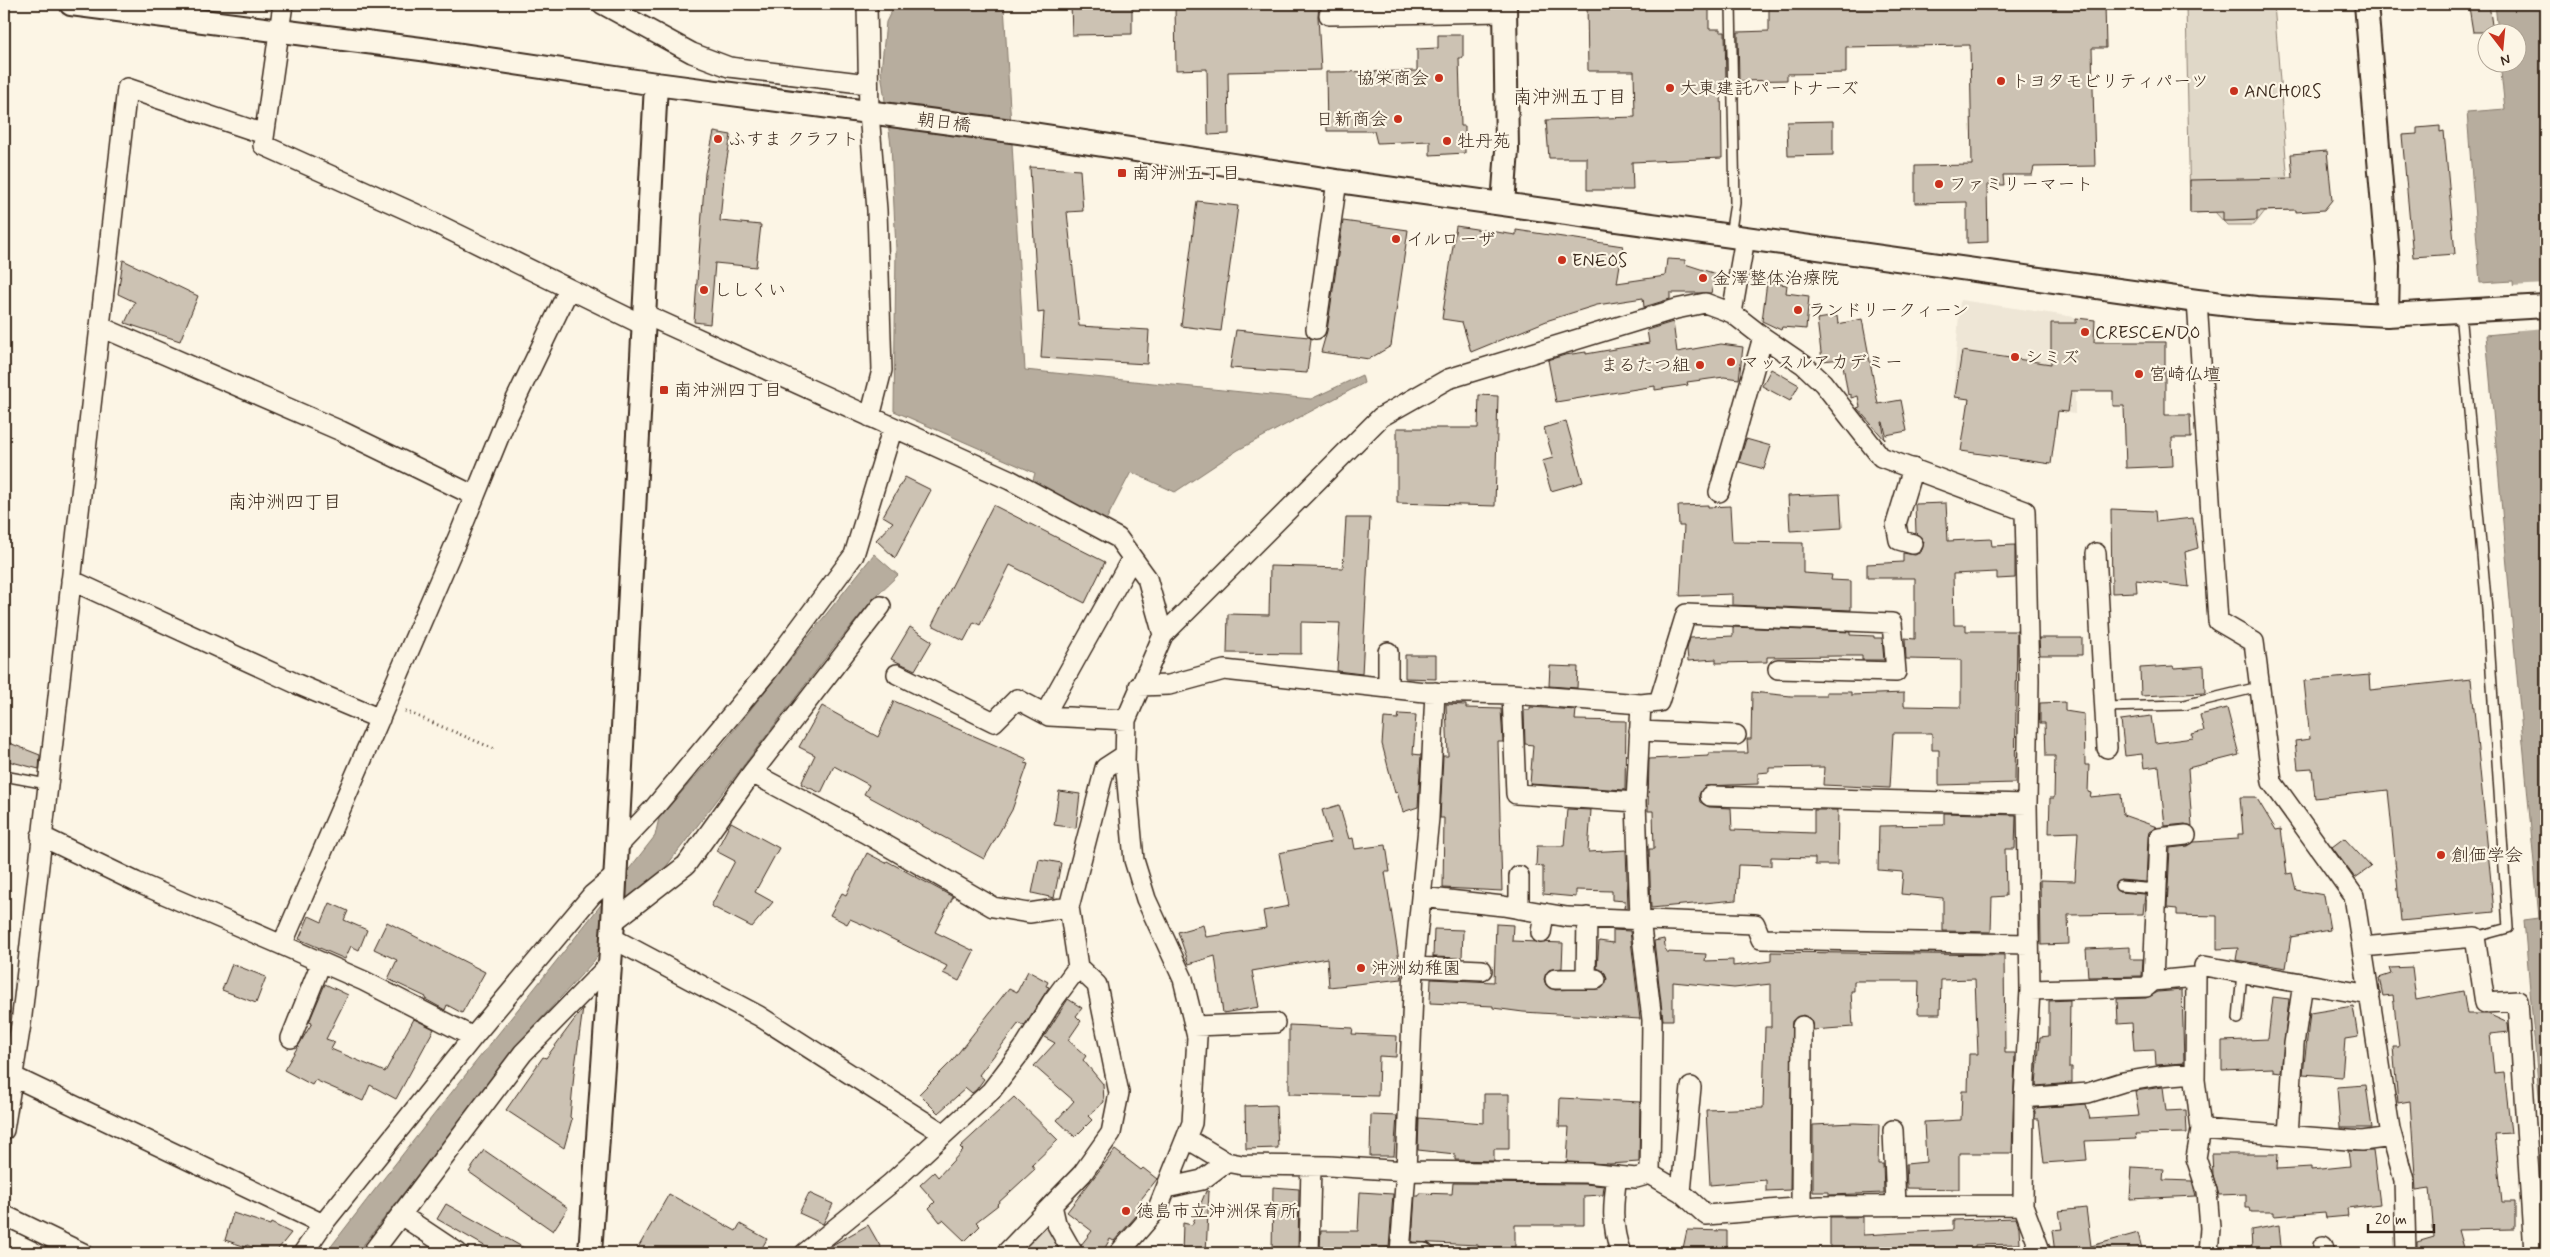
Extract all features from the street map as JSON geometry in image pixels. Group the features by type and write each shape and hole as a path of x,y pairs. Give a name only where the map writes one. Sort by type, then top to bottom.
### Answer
{"street":[{"name":"朝日橋","path":"71,4 1019,132 1338,181 2198,302 2266,309 2387,315 2546,306"},
{"path":"284,4 263,145 425,218 569,289 870,417 1010,480 1118,538 1147,578 1163,634"},
{"path":"602,4 692,53 728,67 868,84"},
{"path":"867,4 869,113 878,210 882,370 870,417"},
{"path":"2366,4 2388,266 2387,315"},
{"path":"1329,16 1505,8 1507,150 1503,204"},
{"path":"590,1253 613,930 656,84"},
{"path":"4,1130 21,1024 127,88 264,134"},
{"path":"1316,329 1338,181"},
{"path":"1732,313 1737,237"},
{"path":"282,945 505,422 569,289"},
{"path":"2198,302 2218,621 2254,642 2272,782 2354,896 2392,1137 2404,1180 2406,1253"},
{"path":"1119,1253 1158,1208 1192,1123 1197,1037 1183,979 1146,899 1134,860 1125,755 1126,720 1163,634 1381,417 1448,379 1676,309 1706,303 1732,313 1763,337 1804,364 1823,383 1881,457 2025,511 2029,680 2027,804 2030,990 2024,1098 2023,1205 2040,1253"},
{"path":"101,327 341,431 475,496"},
{"path":"1720,492 1763,337"},
{"path":"617,848 654,808 767,672 854,555 893,427"},
{"path":"1912,468 1896,524 1899,540 1913,544"},
{"path":"2096,553 2107,748"},
{"path":"1045,714 1132,558"},
{"path":"71,580 153,619 383,711"},
{"path":"613,930 686,864 752,773 881,606"},
{"path":"1139,686 1169,685 1224,670 1435,692 1512,694 1641,704 1659,702 1686,614 1892,624 1896,672 1778,669"},
{"path":"1388,652 1388,687"},
{"path":"897,674 994,722 1017,700 1049,716 1126,720"},
{"path":"1424,1253 1400,1253 1406,1171 1414,968 1429,818 1435,692"},
{"path":"1512,694 1516,794 1636,802"},
{"path":"1641,704 1636,802 1640,919 1652,1020 1650,1174"},
{"path":"1639,731 1736,734"},
{"path":"1006,1253 1082,1174 1111,1133 1119,1093 1097,985 1078,967 1069,908 1105,768 1125,755"},
{"path":"752,773 865,833 993,907 1029,913 1069,908"},
{"path":"1710,796 2027,804"},
{"path":"2153,981 2159,838 2186,835"},
{"path":"41,836 136,882 364,981 473,1037"},
{"path":"303,1253 323,1224 473,1037 592,895 616,875"},
{"path":"1519,876 1519,909"},
{"path":"1421,897 1587,918 1754,924 1761,939 2029,944"},
{"path":"1541,933 1544,913"},
{"path":"1555,978 1591,979 1587,918"},
{"path":"613,930 759,1016 944,1134"},
{"path":"2362,947 2475,937 2485,1002 2518,1001 2533,1253"},
{"path":"291,1038 321,963"},
{"path":"372,1253 523,1053 611,963"},
{"path":"2204,966 2370,995"},
{"path":"805,1253 890,1184 991,1091 1023,1049 1052,1002 1078,967"},
{"path":"1414,968 1482,970"},
{"path":"2030,990 2146,987 2153,981 2196,977 2195,1073 2201,1129 2196,1158 2207,1191 2208,1253"},
{"path":"2288,1135 2294,1044 2303,983"},
{"path":"1194,1026 1275,1022"},
{"path":"1801,1207 1802,1026"},
{"path":"2024,1098 2088,1093 2123,1082 2195,1073"},
{"path":"12,1076 323,1224"},
{"path":"1681,1192 1690,1087"},
{"path":"2201,1129 2362,1141 2392,1137"},
{"path":"1893,1130 1896,1206"},
{"path":"1186,1138 1226,1162 1242,1166 1310,1166 1406,1171 1586,1173 1636,1178 1650,1174 1681,1192 1706,1215 1801,1207 2023,1205"},
{"path":"1166,1188 1202,1180 1226,1162"},
{"path":"1309,1253 1310,1166"},
{"path":"1617,1176 1612,1212 1616,1242 1621,1253"},
{"path":"1052,1205 1056,1223 1073,1253"},
{"path":"4,1215 83,1253"},
{"path":"401,1215 458,1253"}],"lane":[{"path":"1731,4 1737,237"},
{"path":"2463,312 2487,610 2508,928 2475,937"},
{"path":"2104,707 2184,705 2259,687"},
{"path":"4,776 47,784"},
{"path":"2120,886 2156,889"},
{"path":"2238,1019 2242,972"}],"path":[{"path":"383,711 496,750"}],"shaded area":[{"path":"895,4 1004,4 1025,370 1311,399 1362,375 1364,383 1238,450 1175,492 1131,472 1106,520 1032,484 1035,473 894,411 896,249 891,145 881,72 886,22"},
{"name":"ANCHORS","path":"2186,4 2274,4 2290,210 2265,211 2254,225 2227,225 2215,212 2190,213"},
{"path":"2495,4 2546,4 2546,1177 2524,920 2539,918 2486,335 2517,332 2513,281 2480,283 2467,112 2505,109 2501,72 2528,72 2528,22 2497,22"},
{"name":"シミズ","path":"1960,300 2075,317 2075,414 1953,397"},
{"path":"874,554 898,575 874,598 835,646 593,962 526,1035 357,1253 326,1253 655,836 659,818 716,753"},
{"path":"1046,1223 1063,1253 1018,1253"}],"pier":[{"path":"2546,284 2546,328 2484,333 2514,330 2511,286"}],"building":[{"path":"1071,4 1132,4 1132,34 1072,35"},
{"path":"1175,4 1319,4 1321,70 1228,72 1229,134 1208,135 1207,69 1176,70"},
{"path":"1587,4 1709,4 1709,29 1720,29 1720,32 1725,32 1726,81 1721,81 1722,158 1632,162 1633,190 1587,190 1587,158 1549,158 1546,120 1635,117 1634,71 1588,71"},
{"path":"1769,4 2105,4 2106,48 2092,48 2095,166 2034,167 2032,175 2003,175 2004,185 1987,185 1988,242 1967,243 1967,202 1915,203 1915,166 1972,165 1970,45 1846,47 1846,73 1787,74 1787,80 1739,81 1738,32 1769,31"},
{"path":"2489,4 2492,22 2478,22 2478,32 2473,32 2469,7"},
{"path":"1438,35 1463,35 1463,58 1459,58 1461,126 1465,126 1465,153 1430,155 1430,141 1377,143 1374,131 1327,131 1326,72 1417,71 1417,49 1438,48"},
{"path":"1833,121 1833,155 1788,156 1787,122"},
{"path":"2440,126 2440,132 2444,131 2455,254 2413,257 2402,135 2417,134 2417,128"},
{"path":"714,132 731,135 724,176 720,221 761,225 756,267 715,263 710,324 694,322 705,173"},
{"path":"2327,151 2332,200 2324,210 2296,212 2296,210 2257,211 2257,220 2232,221 2223,221 2223,212 2190,213 2190,180 2293,178 2291,154"},
{"path":"1030,167 1080,170 1083,211 1067,212 1079,326 1149,330 1147,364 1041,358 1044,312 1038,313"},
{"path":"1197,201 1238,206 1221,331 1181,326"},
{"path":"1343,221 1408,230 1391,346 1369,359 1321,352 1327,331"},
{"path":"1456,226 1516,235 1516,230 1623,246 1617,283 1665,276 1667,259 1685,260 1685,264 1716,274 1711,293 1670,293 1670,299 1644,307 1643,298 1597,305 1549,320 1471,352 1462,322 1442,319"},
{"path":"123,260 198,296 180,341 125,323 135,302 118,294"},
{"path":"1767,282 1787,285 1786,293 1809,296 1806,329 1782,327 1781,330 1762,321"},
{"path":"1837,316 1838,324 1862,319 1878,404 1901,400 1907,431 1886,435 1882,422 1885,440 1857,408 1860,407 1858,396 1851,398 1851,394 1848,395 1842,359 1822,361 1817,319"},
{"path":"2076,318 2095,320 2094,342 2165,342 2165,415 2190,415 2191,438 2172,438 2173,466 2126,468 2124,406 2113,406 2113,391 2071,391 2068,412 2058,411 2051,464 1961,451 1969,399 1955,397 1962,351 2051,364 2051,323 2076,323"},
{"path":"1673,322 1677,352 1721,344 1743,347 1739,379 1724,377 1687,382 1688,385 1655,390 1655,386 1556,402 1548,360 1565,355 1586,352 1586,354 1649,343 1647,330"},
{"path":"1236,330 1309,337 1311,339 1307,373 1230,368"},
{"path":"1771,369 1799,385 1790,401 1762,386"},
{"path":"1479,395 1498,396 1495,506 1397,503 1397,428 1478,428"},
{"path":"1566,421 1583,482 1551,491 1542,461 1553,458 1544,428"},
{"path":"1746,439 1771,446 1764,469 1739,462"},
{"path":"905,477 931,490 895,558 876,540 893,522 883,516"},
{"path":"1840,494 1842,528 1790,531 1788,496"},
{"path":"1946,503 1948,541 1991,539 1992,546 2015,545 2015,578 1997,579 1997,572 1953,574 1954,625 1966,625 1966,631 2017,631 2015,783 1939,785 1939,750 1932,750 1932,733 1893,733 1890,788 1823,785 1824,767 1769,768 1769,772 1758,773 1758,784 1705,786 1699,795 1700,802 1709,807 1731,808 1732,830 1814,833 1814,810 1838,810 1837,865 1815,865 1815,858 1771,857 1771,866 1738,865 1736,900 1651,908 1649,849 1654,849 1653,811 1648,811 1649,759 1709,756 1709,753 1748,753 1747,739 1751,739 1752,692 1791,696 1826,696 1826,692 1851,692 1851,695 1904,693 1904,706 1961,707 1961,660 1906,659 1905,638 1915,639 1915,578 1867,578 1867,564 1903,562 1903,553 1915,555 1921,552 1924,542 1916,533 1915,504"},
{"path":"993,505 1105,562 1085,603 1010,565 980,625 974,622 964,641 932,625"},
{"path":"1708,505 1708,507 1730,506 1732,542 1803,543 1803,573 1832,575 1831,580 1851,581 1851,610 1732,605 1732,594 1680,596 1684,526 1679,526 1678,506"},
{"path":"2111,509 2155,511 2156,522 2193,518 2198,548 2185,552 2189,587 2136,580 2137,592 2112,593"},
{"path":"1346,518 1370,518 1362,674 1337,671 1340,623 1301,622 1301,654 1227,653 1228,614 1269,615 1270,566 1343,568"},
{"path":"910,627 932,641 915,670 891,659"},
{"path":"1733,627 1850,632 1850,635 1874,636 1874,638 1882,638 1884,660 1862,660 1862,656 1837,656 1767,657 1767,662 1716,663 1716,659 1688,661 1687,649 1690,638 1733,636"},
{"path":"2039,638 2082,638 2082,655 2040,655"},
{"path":"1405,655 1436,655 1436,679 1405,678"},
{"path":"1550,666 1578,667 1577,688 1549,686"},
{"path":"2173,666 2174,668 2204,666 2205,693 2141,696 2140,668"},
{"name":"創価学会","path":"2369,675 2370,690 2471,679 2494,912 2401,921 2388,790 2315,798 2312,768 2298,769 2295,741 2310,739 2304,681"},
{"path":"894,701 1027,759 1025,763 1028,764 1012,810 984,859 864,794 869,785 834,766 821,793 801,784 815,755 799,747 822,706 878,737"},
{"path":"2065,702 2065,711 2084,714 2085,765 2089,765 2088,792 2091,793 2090,797 2121,794 2123,815 2157,827 2149,832 2148,837 2146,882 2120,880 2114,885 2119,892 2145,894 2143,914 2068,915 2069,944 2041,945 2040,880 2075,881 2078,832 2049,833 2050,798 2054,798 2055,756 2046,756 2045,723 2040,723 2040,703"},
{"path":"1446,704 1466,705 1466,708 1501,709 1503,742 1498,742 1502,891 1443,888 1444,818 1440,818 1443,756 1448,756"},
{"path":"1530,707 1576,710 1575,720 1626,721 1625,790 1530,784 1533,745 1525,744 1524,710 1530,710"},
{"path":"2227,708 2239,755 2188,768 2192,826 2185,824 2165,826 2159,766 2144,768 2142,754 2125,756 2121,720 2151,716 2155,743 2193,738 2191,734 2204,731 2200,715"},
{"path":"1399,714 1416,715 1413,754 1421,755 1418,807 1403,812 1397,792 1395,793 1382,744 1384,718 1398,719"},
{"path":"7,742 40,755 39,769 4,760"},
{"path":"1059,791 1080,794 1076,828 1054,825"},
{"path":"2240,797 2256,797 2276,830 2281,829 2287,874 2292,873 2296,890 2324,895 2330,930 2291,937 2286,968 2236,960 2238,948 2217,949 2217,916 2177,915 2177,909 2167,908 2170,848 2188,846 2194,842 2238,839 2238,834 2243,834"},
{"path":"1339,805 1349,839 1353,838 1355,849 1386,845 1390,872 1385,872 1402,979 1329,987 1327,958 1252,971 1259,1007 1223,1013 1215,956 1189,964 1178,932 1203,925 1206,937 1266,928 1263,911 1289,906 1279,853 1331,842 1322,810"},
{"path":"1567,809 1591,810 1588,852 1626,850 1628,908 1624,908 1625,901 1612,900 1612,891 1576,890 1576,897 1543,894 1543,867 1536,866 1537,846 1564,846"},
{"path":"1944,813 2016,815 2015,849 2005,849 2006,896 1992,897 1991,932 1943,931 1943,898 1901,894 1903,872 1878,870 1879,826 1944,825"},
{"path":"731,822 779,848 755,892 773,902 752,927 711,906 735,861 716,851"},
{"path":"2344,838 2371,867 2355,878 2332,847"},
{"path":"867,853 886,863 887,861 953,897 935,932 974,951 959,981 943,973 947,966 864,925 850,919 847,924 830,915 842,893 846,895"},
{"path":"1039,859 1061,863 1054,898 1032,893"},
{"path":"330,903 348,911 344,920 367,930 359,950 351,946 345,959 299,939 309,916 322,922"},
{"path":"387,922 485,972 462,1013 447,1005 445,1010 425,999 426,997 388,979 397,960 374,949"},
{"path":"1496,924 1513,925 1512,941 1563,943 1562,968 1549,970 1544,979 1546,985 1555,990 1602,988 1607,979 1605,973 1597,968 1599,941 1613,943 1613,930 1630,931 1640,1019 1523,1012 1493,1008 1493,1006 1430,1003 1431,979 1494,982"},
{"path":"1434,929 1463,930 1462,958 1433,957"},
{"path":"1664,939 1666,952 1706,954 1705,961 1733,960 1733,966 1771,961 1771,952 2004,955 2005,1053 2015,1053 2012,1153 1959,1153 1959,1189 1907,1188 1906,1164 1926,1162 1924,1122 1961,1120 1962,1091 1968,1091 1969,1054 1978,1054 1975,979 1941,980 1940,1014 1918,1014 1919,981 1854,981 1854,991 1851,991 1853,1027 1813,1030 1811,1020 1803,1015 1792,1021 1790,1190 1766,1191 1766,1180 1710,1185 1706,1110 1763,1108 1765,1027 1771,1027 1771,984 1734,988 1673,982 1673,1020 1663,1020 1654,941"},
{"path":"2130,947 2130,959 2143,959 2142,976 2088,977 2086,949"},
{"path":"232,964 266,977 256,1003 222,990"},
{"path":"2412,967 2416,1000 2463,991 2467,1014 2488,1014 2508,1023 2509,1032 2490,1034 2494,1073 2504,1072 2511,1133 2495,1134 2502,1202 2515,1202 2515,1229 2458,1230 2463,1248 2444,1253 2417,1253 2417,1242 2434,1237 2430,1188 2416,1190 2410,1101 2398,1103 2393,1047 2399,1047 2393,995 2383,996 2379,978 2391,974 2389,968"},
{"path":"1028,971 1048,982 1046,986 1049,987 1024,1026 1019,1023 979,1075 984,1079 976,1090 972,1093 966,1088 938,1113 919,1094 952,1061 1009,988 1017,992"},
{"path":"325,984 348,995 326,1039 335,1042 331,1049 385,1072 414,1019 434,1029 396,1099 370,1085 363,1101 315,1080 312,1085 284,1070 312,1023 309,1022"},
{"path":"2182,990 2184,1063 2156,1065 2155,1050 2134,1051 2132,1023 2118,1024 2117,999 2146,998 2158,992"},
{"path":"2273,997 2289,999 2281,1072 2273,1071 2273,1068 2222,1070 2222,1041 2268,1039"},
{"path":"1068,999 1082,1008 1076,1016 1081,1021 1068,1040 1086,1056 1083,1060 1103,1084 1104,1102 1088,1116 1092,1120 1075,1137 1057,1120 1074,1101 1034,1066 1055,1043 1044,1037"},
{"path":"2070,1000 2069,1067 2072,1067 2072,1083 2036,1086 2040,1037 2049,1036 2049,1001"},
{"path":"2353,1006 2358,1037 2345,1039 2342,1077 2303,1074 2310,1013"},
{"path":"583,1008 574,1074 570,1117 572,1119 564,1148 506,1110 543,1057 546,1058"},
{"path":"1289,1025 1353,1028 1352,1034 1397,1036 1396,1057 1379,1056 1378,1096 1289,1094"},
{"path":"2366,1085 2372,1128 2340,1128 2337,1087"},
{"path":"2163,1087 2166,1111 2186,1110 2187,1133 2135,1134 2136,1139 2085,1141 2087,1160 2044,1163 2039,1119 2035,1119 2035,1108 2086,1104 2090,1119 2139,1116 2135,1091"},
{"path":"1484,1094 1509,1094 1509,1149 1494,1149 1494,1161 1455,1160 1455,1154 1418,1150 1419,1118 1484,1123"},
{"path":"1014,1097 1058,1140 1032,1165 1035,1169 998,1205 976,1222 980,1226 965,1241 943,1220 940,1222 929,1208 935,1202 920,1185 934,1172 938,1177 963,1150 960,1147"},
{"path":"1560,1098 1640,1102 1639,1162 1610,1164 1567,1162 1569,1127 1559,1127"},
{"path":"1276,1105 1278,1148 1246,1149 1245,1106"},
{"path":"1371,1115 1397,1116 1394,1156 1370,1156"},
{"path":"1879,1124 1878,1164 1883,1164 1884,1193 1829,1195 1829,1192 1813,1192 1813,1125"},
{"path":"484,1150 568,1208 553,1231 469,1172"},
{"path":"1115,1150 1141,1170 1143,1168 1157,1179 1138,1203 1144,1207 1114,1241 1110,1239 1102,1253 1084,1253 1081,1245 1092,1231 1067,1212"},
{"path":"2348,1151 2373,1151 2380,1204 2347,1208 2348,1216 2326,1218 2325,1212 2274,1216 2274,1212 2251,1212 2250,1208 2246,1208 2246,1194 2219,1195 2213,1175 2212,1154 2278,1154 2277,1169 2311,1167 2311,1170 2350,1166"},
{"path":"2132,1167 2164,1169 2163,1180 2192,1181 2196,1196 2130,1199"},
{"path":"1453,1183 1585,1184 1604,1186 1603,1195 1584,1196 1584,1225 1515,1225 1515,1247 1478,1247 1478,1245 1412,1242 1415,1196 1419,1196 1419,1193 1452,1194"},
{"path":"1273,1187 1299,1189 1298,1253 1272,1252"},
{"path":"1206,1191 1209,1191 1206,1253 1182,1253 1183,1223 1192,1225"},
{"path":"1360,1192 1393,1194 1389,1248 1320,1249 1321,1231 1358,1231"},
{"path":"809,1193 833,1204 823,1224 799,1213"},
{"path":"669,1194 736,1231 740,1224 767,1239 759,1253 635,1253"},
{"path":"446,1204 533,1253 497,1253 437,1219"},
{"path":"2086,1208 2091,1246 2138,1233 2143,1253 2055,1253 2052,1230 2062,1229 2059,1211"},
{"path":"233,1213 270,1225 271,1223 291,1233 275,1253 264,1253 247,1245 246,1247 225,1240"},
{"path":"1830,1217 1863,1217 1863,1235 1953,1230 1953,1220 2016,1218 2019,1227 2020,1244 1975,1245 1975,1250 1934,1250 1934,1253 1830,1253"},
{"path":"868,1225 884,1253 823,1253 834,1244"},
{"path":"2279,1225 2281,1247 2252,1249 2251,1230"},
{"path":"1687,1230 1727,1231 1727,1253 1682,1253"}],"place":[{"name":"協栄商会","path":"1439,78"},
{"name":"トヨタモビリティパーツ","path":"2001,81"},
{"name":"大東建託パートナーズ","path":"1670,88"},
{"name":"ANCHORS","path":"2234,91"},
{"name":"日新商会","path":"1398,119"},
{"name":"ふすま クラフト","path":"718,139"},
{"name":"牡丹苑","path":"1447,141"},
{"name":"南沖洲五丁目","path":"1122,173"},
{"name":"ファミリーマート","path":"1939,184"},
{"name":"イルローザ","path":"1396,239"},
{"name":"ENEOS","path":"1562,260"},
{"name":"金澤整体治療院","path":"1703,278"},
{"name":"ししくい","path":"704,290"},
{"name":"ランドリークィーン","path":"1798,310"},
{"name":"CRESCENDO","path":"2085,332"},
{"name":"シミズ","path":"2015,357"},
{"name":"マッスルアカデミー","path":"1731,362"},
{"name":"まるたつ組","path":"1700,365"},
{"name":"宮崎仏壇","path":"2139,374"},
{"name":"南沖洲四丁目","path":"664,390"},
{"name":"創価学会","path":"2441,855"},
{"name":"沖洲幼稚園","path":"1361,968"},
{"name":"徳島市立沖洲保育所","path":"1126,1211"}],"district":[{"name":"南沖洲五丁目","path":"1570,96"},
{"name":"南沖洲四丁目","path":"285,501"}]}
